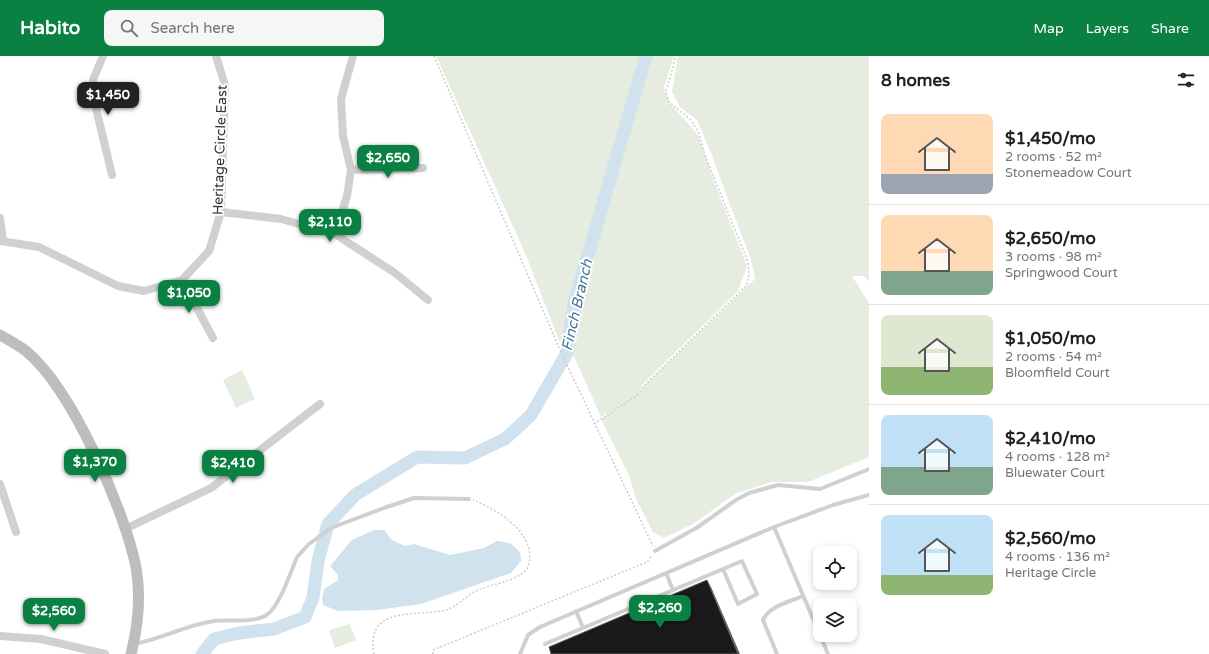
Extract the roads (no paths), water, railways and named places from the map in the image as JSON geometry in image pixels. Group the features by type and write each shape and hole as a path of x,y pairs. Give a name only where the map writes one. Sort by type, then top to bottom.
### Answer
{"street":[{"path":"103,56 93,80 94,100 112,176"},
{"name":"Heritage Circle East","path":"182,280 209,252 221,212 225,85 216,56"},
{"path":"335,234 347,196 351,170 343,136 341,99 353,56"},
{"path":"351,170 423,168"},
{"path":"221,212 281,219 335,234 395,273 428,300"},
{"path":"0,218 1,241 39,247 118,286 144,290 182,280 212,338"},
{"path":"0,335 26,351 52,381 72,410 108,483 136,566 138,584 137,621 132,649"},
{"path":"125,530 211,488 320,404"},
{"path":"0,484 16,532"},
{"path":"0,636 41,639 105,654"}],"lane":[{"path":"655,551 698,528 736,500 749,493 778,485 820,488 869,469"},
{"path":"520,654 528,635 540,627 774,527 832,504 869,495"},
{"path":"132,649 159,637 193,625 261,618 274,606 297,557 309,544 332,528 355,518 414,498 470,499"},
{"path":"774,527 828,654"},
{"path":"545,644 723,568 742,561 757,594 738,604 723,568"},
{"path":"666,573 673,590"},
{"path":"777,654 763,620 765,614 803,596"},
{"path":"576,611 583,628"}],"water":[{"path":"374,530 384,530 392,540 405,546 414,544 450,555 484,548 497,541 510,543 520,552 521,561 511,573 421,604 377,610 338,611 323,605 322,597 324,589 338,580 338,575 330,566 352,540"}],"waterway":[{"name":"Finch Branch","path":"202,654 214,639 239,633 274,629 305,617 313,598 318,561 328,524 355,495 417,457 465,458 505,439 531,415 567,353 574,303 646,56"}]}
